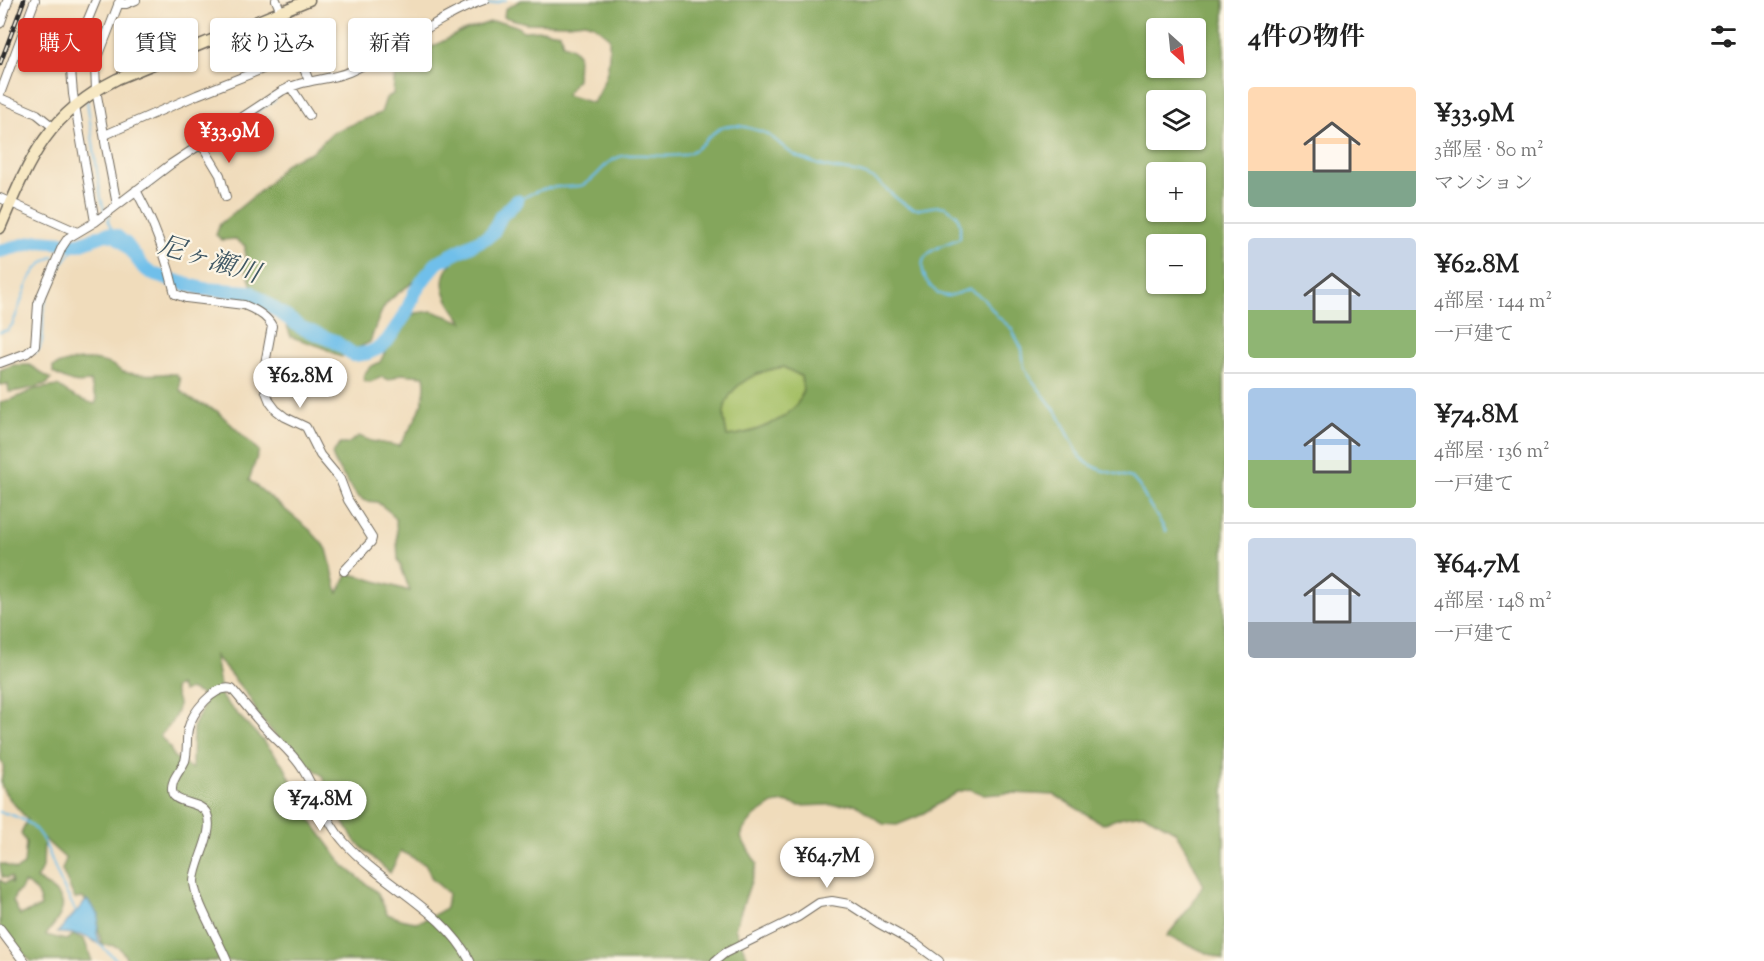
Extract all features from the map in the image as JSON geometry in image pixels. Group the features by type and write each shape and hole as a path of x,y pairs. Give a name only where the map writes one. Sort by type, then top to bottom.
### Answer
{"main road":[{"path":"0,228 5,201 53,127 74,105 117,79 309,0"}],"street":[{"path":"0,23 8,0"},
{"path":"29,18 36,0"},
{"path":"88,18 96,0"},
{"path":"117,205 105,140 90,94 96,60 119,2 126,4 136,0"},
{"path":"276,0 284,18"},
{"path":"0,363 27,353 35,346 38,304 44,285 66,240 98,220 171,164 290,86 347,73 453,12 484,0"},
{"path":"18,48 0,96 37,114 53,127"},
{"path":"71,72 74,105 98,220"},
{"path":"105,140 109,132 255,72"},
{"path":"305,72 309,81"},
{"path":"290,86 309,115"},
{"path":"202,145 220,175 226,197"},
{"path":"136,190 158,237 175,294 186,298 244,305 270,322 272,326 263,375 270,402 285,417 306,427 320,455 340,479 348,500 372,538 371,542 344,571"},
{"path":"5,201 77,232"},
{"path":"227,961 197,894 194,880 208,829 208,817 203,808 176,798 172,790 174,780 186,757 190,722 202,705 218,690 228,688 232,689 296,760 329,824 344,842 364,863 450,931 471,961"},
{"path":"715,961 725,953 798,917 819,903 832,901 849,904 916,944 939,961"},
{"path":"0,929 24,961"}],"green space":[{"path":"521,0 1224,0 1224,960 1167,936 1193,903 1203,884 1175,831 1144,814 1123,817 1102,824 1055,795 1010,793 984,795 970,789 957,792 919,816 897,825 883,824 855,804 800,806 784,802 773,804 755,816 743,830 741,838 757,864 735,928 749,961 128,961 119,948 102,945 96,920 90,908 83,898 75,899 62,870 66,859 44,839 43,867 36,879 55,892 62,904 59,917 46,935 66,940 74,935 84,939 92,961 31,961 0,932 0,880 5,883 10,881 12,884 11,877 2,877 0,864 16,870 24,865 26,842 21,834 27,819 8,796 1,783 3,769 0,759 0,402 35,389 58,386 75,397 95,404 97,399 90,381 76,383 53,373 53,367 67,362 90,360 105,362 122,371 143,375 176,374 180,379 180,390 192,400 217,411 259,451 249,480 310,530 327,549 338,593 348,573 410,591 398,559 396,521 391,513 377,502 365,501 357,496 336,465 332,454 340,444 347,444 359,436 371,441 399,446 409,430 422,404 424,376 401,374 389,380 382,377 370,382 364,381 364,374 370,367 380,362 404,320 416,313 432,311 463,322 448,299 443,286 445,273 453,260 405,288 389,301 384,307 370,342 341,357 322,347 291,337 281,309 238,302 231,297 236,292 252,286 245,268 245,246 235,239 222,240 216,235 220,224 266,186 285,164 312,152 333,132 381,113 386,98 393,94 395,72 432,72 432,47 460,32 490,22 504,22 523,31 542,30 560,33 563,44 571,47 578,54 577,79 566,95 593,103 607,72 609,37 594,25 585,22 526,23 504,17 505,9","holes":["783,367 801,376 803,392 797,403 790,411 770,424 759,429 727,436 724,411 730,395 750,378","215,656 250,698 259,717 292,753 323,776 332,803 355,841 390,873 401,851 426,865 432,879 448,893 446,908 418,922 387,914 378,893 344,866 310,819 284,766 222,698","179,685 183,692 189,689 201,694 204,705 193,728 192,769 173,756 170,748 160,736 176,715 178,702 174,688","24,883 31,887 36,892 41,907 20,915 13,901 16,893 21,890"]},
{"path":"13,365 29,365 51,379 47,384 9,392 8,384 0,385 0,370"},
{"path":"783,367 801,376 803,392 797,403 781,418 770,424 759,429 727,436 724,419 726,403 730,395 750,378"}],"water":[{"path":"87,900 99,915 97,933 100,945 80,935 57,933"}],"waterway":[{"path":"468,10 506,0"},
{"path":"432,30 444,22"},
{"path":"348,76 357,72"},
{"path":"143,190 175,166 275,100"},
{"path":"87,101 105,213"},
{"path":"517,201 546,189 583,185 610,162 622,156 667,156 691,152 716,131 723,127 733,126 767,134 791,153 810,162 868,176 914,209 946,207 957,215 960,224 960,238 937,248 926,256 922,267 930,286 947,296 969,289 984,299 997,316 1011,328 1022,349 1024,367 1058,414 1080,457 1101,470 1132,478 1166,531"},
{"name":"尼ヶ瀬川","path":"0,251 39,241 79,244 106,234 116,236 126,244 144,268 155,275 203,289 250,292 302,328 334,341 354,355 368,353 387,341 405,315 415,292 438,262 487,237 493,232 501,216 517,201"},
{"path":"110,215 108,222 116,236"},
{"path":"62,252 79,244"},
{"path":"35,353 41,345 43,314 51,282 77,246"},
{"path":"0,332 8,330 12,325 31,277 44,262 54,256"},
{"path":"0,812 25,821 40,835 76,912"},
{"path":"98,943 118,961"}],"railway":[{"path":"0,64 24,0"}]}
